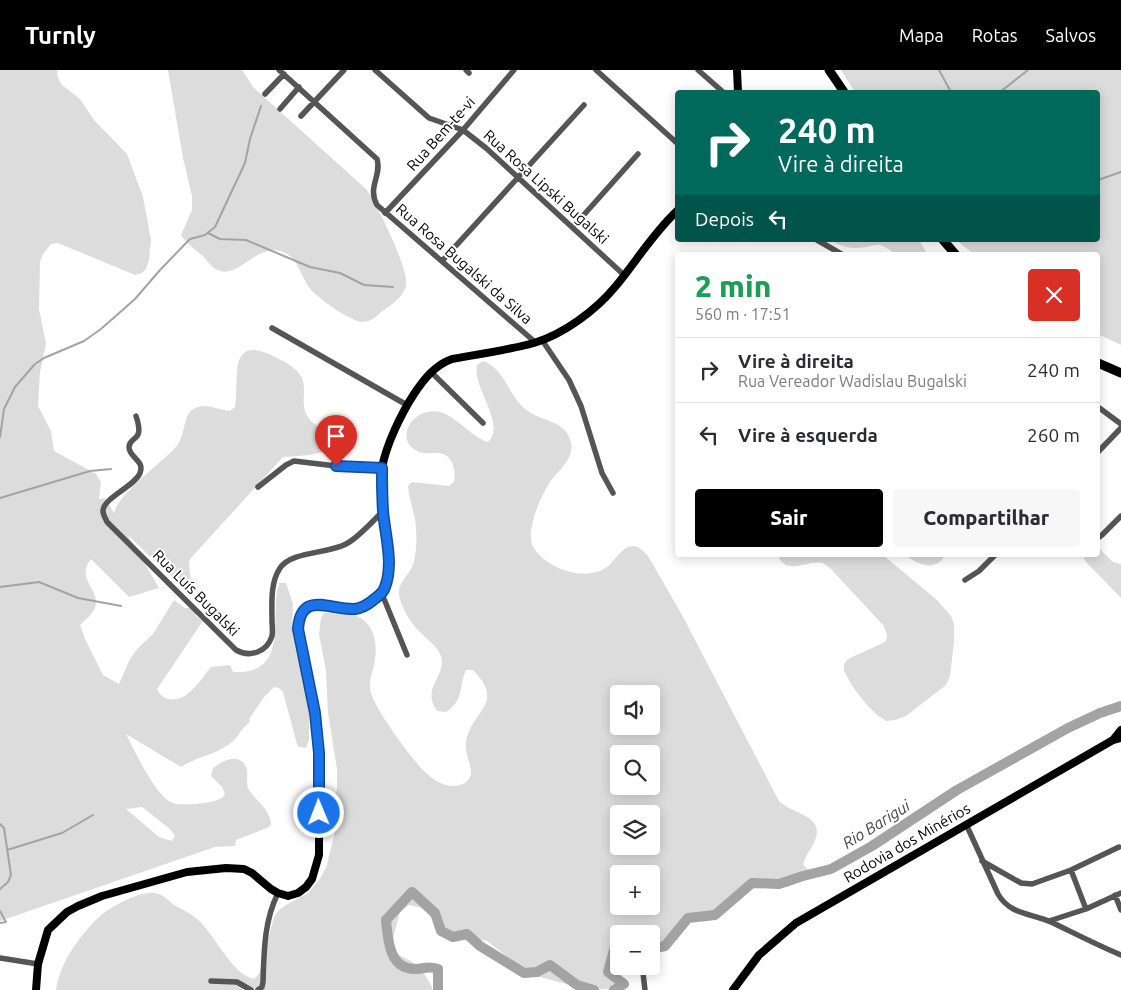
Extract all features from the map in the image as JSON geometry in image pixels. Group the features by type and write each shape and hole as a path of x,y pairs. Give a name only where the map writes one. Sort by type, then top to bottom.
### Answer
{"highway":[{"path":"829,70 843,90"},
{"path":"945,242 953,252"},
{"path":"1100,364 1121,373"}],"main road":[{"path":"737,70 738,90"},
{"path":"36,990 38,964 48,930 56,921 78,906 109,894 187,872 226,868 244,869 252,873 278,894 288,896 298,893 306,887 312,879 319,855 319,753 309,675 298,629 299,616 303,609 311,605 354,609 362,607 382,594 388,576 388,562 383,511 382,468 394,432 407,405 431,372 444,362 539,341 577,322 602,301 675,213"},
{"name":"Rodovia dos Minérios","path":"733,990 759,955 796,923 1117,739 1121,730"}],"street":[{"path":"301,116 344,70"},
{"name":"Rua Rosa Lipski Bugalski","path":"375,70 430,118 463,130 486,148 624,275"},
{"name":"Rua Bem-te-vi","path":"385,213 463,130 514,70"},
{"path":"596,70 675,141"},
{"path":"698,70 722,90"},
{"path":"265,94 282,72 315,101"},
{"path":"280,109 299,87"},
{"name":"Rua Rosa Bugalski da Silva","path":"315,101 376,159 379,166 372,198 377,206 539,341 569,380 581,406 602,473 613,493"},
{"path":"442,261 517,176 584,105"},
{"path":"573,227 638,154"},
{"path":"820,242 838,252"},
{"path":"272,328 407,405"},
{"path":"431,372 482,423"},
{"path":"1100,408 1121,424"},
{"name":"Rua Luís Bugalski","path":"136,416 140,432 130,443 129,448 132,454 140,461 140,475 105,504 103,512 107,522 236,650 243,654 257,653 266,646 272,635 274,584 279,569 286,561 333,550 347,544 383,511"},
{"path":"1100,450 1121,428"},
{"path":"258,487 294,461 336,466 382,468"},
{"path":"1100,536 1121,516"},
{"path":"965,580 979,571 993,557"},
{"path":"382,594 408,655"},
{"path":"966,824 1003,902 1026,915 1049,921 1089,942 1121,955"},
{"path":"982,860 1026,884 1038,883 1071,870 1119,847"},
{"path":"1071,870 1086,908"},
{"path":"258,990 262,987 263,982 268,920 272,905 278,894"},
{"path":"1049,921 1118,894 1121,910"},
{"path":"0,958 38,964"},
{"path":"643,975 645,990"},
{"path":"211,981 237,982 251,990"}],"shaded area":[{"path":"0,70 57,70 58,78 62,85 80,99 94,120 127,154 143,197 151,240 146,269 142,273 135,275 58,243 51,244 43,254 40,262 39,309 46,344 40,372 38,406 51,431 54,451 96,474 101,482 99,499 105,498 114,513 117,505 132,488 175,448 181,439 187,418 192,410 197,407 206,406 230,411 235,407 238,362 242,355 249,350 259,351 275,357 297,371 302,378 304,387 304,407 307,416 336,441 327,450 283,457 190,559 189,586 185,586 166,572 128,535 159,588 129,597 91,559 87,565 86,577 95,598 96,606 88,618 80,625 103,675 119,684 130,659 138,648 153,634 174,600 185,608 192,608 196,616 203,621 157,689 162,696 169,699 176,699 188,694 211,667 230,665 233,672 250,671 262,666 269,657 273,646 277,590 280,583 286,583 293,604 292,627 309,708 309,740 306,748 299,747 297,744 283,692 279,688 274,687 264,697 249,719 250,722 231,743 181,767 126,734 157,789 169,801 175,804 199,804 222,798 225,794 222,787 211,776 213,768 230,759 243,762 246,767 249,790 269,815 271,825 236,840 235,846 215,847 0,921","holes":["142,807 170,829 175,836 172,841 159,837 126,809"]},
{"path":"168,70 242,70 253,87 366,189 384,221 403,266 406,286 399,298 371,320 360,322 326,303 312,291 293,259 283,252 274,250 265,252 235,269 220,271 188,244 181,235 192,210 192,196 183,158"},
{"path":"841,70 1121,70 1121,345 1100,335 1100,252 971,252 959,242 1100,242 1100,90 854,90"},
{"path":"833,242 920,242 926,252 891,252 880,245 862,248 842,246"},
{"path":"483,361 490,364 496,369 517,400 527,411 563,428 571,442 572,449 568,460 550,482 535,514 531,532 533,547 539,555 556,567 567,571 588,574 598,572 607,567 625,548 637,547 648,556 682,615 779,801 806,816 815,825 817,832 815,840 803,865 809,870 818,871 788,887 763,884 751,889 727,909 686,922 666,945 660,948 660,925 610,925 610,975 616,975 619,984 609,989 588,990 529,974 487,941 449,934 421,908 409,905 400,912 391,946 399,955 420,966 432,990 56,990 66,959 78,940 93,923 118,904 149,893 161,895 195,917 231,962 246,976 254,979 259,974 274,917 286,905 308,893 319,880 326,868 336,828 333,813 337,789 337,769 328,713 326,671 319,634 321,618 324,613 347,613 356,616 370,627 376,646 370,685 372,697 393,732 424,771 431,778 446,785 455,786 463,784 469,779 471,770 466,750 466,741 471,727 485,705 487,698 486,690 482,681 473,670 466,670 459,698 446,712 437,711 431,696 441,668 441,656 410,620 403,608 399,593 401,583 412,566 416,546 415,519 408,486 412,482 449,486 454,482 454,467 450,459 438,453 421,453 411,447 406,436 407,430 409,425 418,416 433,411 442,412 480,439 488,442 493,435 494,426 477,374 477,365"},
{"path":"1100,549 1113,562 1121,564 1121,598 1083,557 1100,557"},
{"path":"779,557 885,557 937,600 951,616 954,624 954,642 950,676 946,685 906,716 886,721 877,715 853,687 844,671 844,664 848,659 885,642 887,636 883,625 830,568 823,563 817,562 791,566 781,561"},
{"path":"908,557 944,557 937,564 932,565 921,564"}],"waterway":[{"path":"939,70 950,90"},
{"path":"1003,90 1028,70"},
{"path":"0,437 4,409 15,387 35,364 44,358 84,341 101,329 135,299 190,239 205,235 215,227 245,163 250,139 261,106"},
{"path":"1100,179 1121,172"},
{"path":"208,233 220,239 246,240 310,267 340,273 364,285 393,287"},
{"path":"0,498 90,471 111,469"},
{"path":"0,587 39,582 78,598 121,606"},
{"name":"Rio Barigui","path":"660,947 665,946 688,918 715,915 752,883 779,884 831,869 872,846 957,790 1068,728 1100,713 1121,706"},
{"path":"7,850 62,833 93,815"},
{"path":"0,824 4,828 11,875 8,882 0,889"},
{"name":"Rio Barigui","path":"438,990 438,969 431,967 406,968 395,959 389,944 386,920 412,892 435,913 441,931 453,937 467,934 480,946 524,973 537,972 550,965 577,985 594,990"},
{"path":"0,911 6,922 0,923"},
{"name":"Rio Barigui","path":"610,965 608,972 610,974"},
{"name":"Rio Barigui","path":"612,975 624,984 614,990"}],"route":[{"path":"319,813 319,753 315,713 309,675 298,629 299,616 303,609 311,605 354,609 362,607 382,594 388,576 382,468 336,466"}]}
